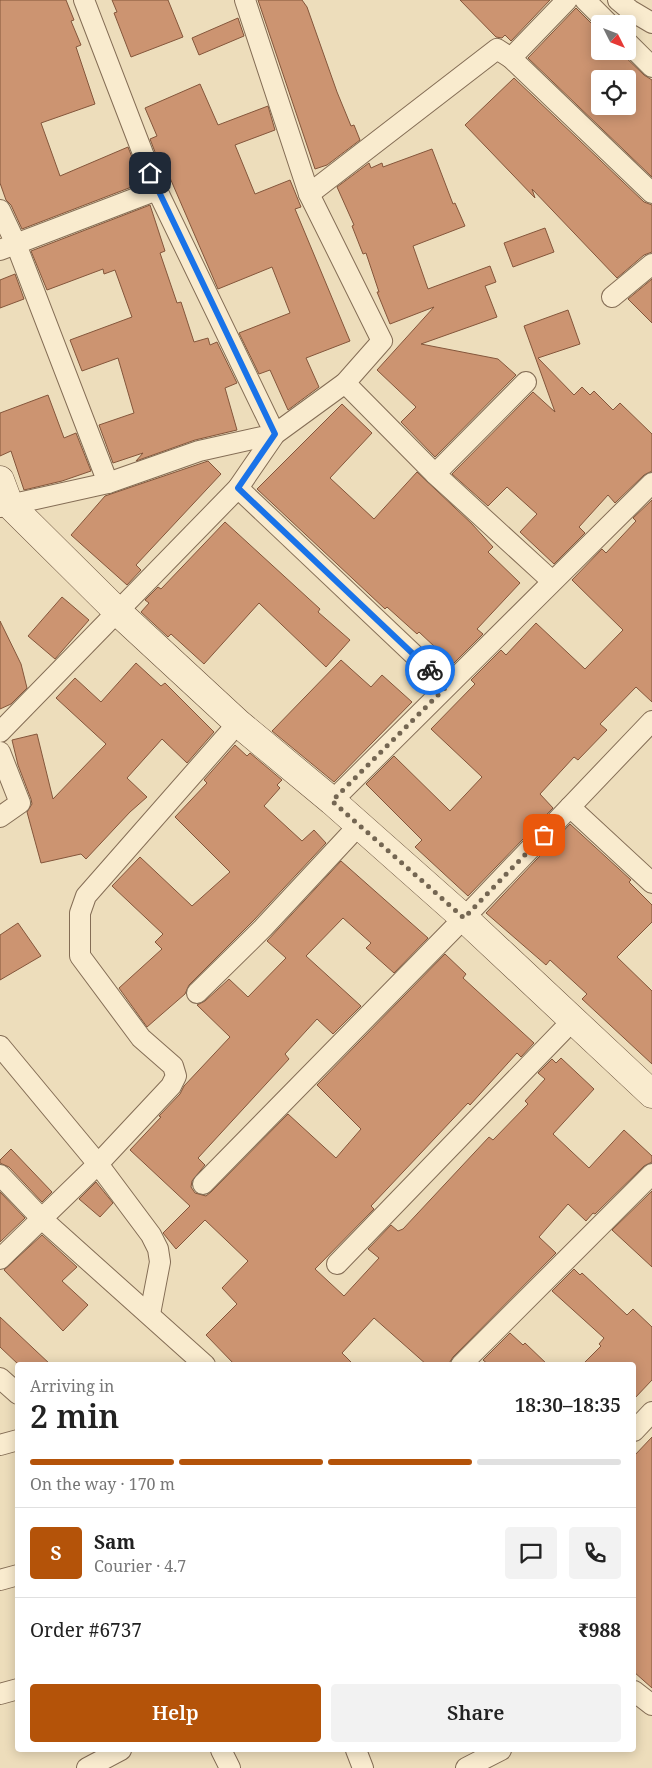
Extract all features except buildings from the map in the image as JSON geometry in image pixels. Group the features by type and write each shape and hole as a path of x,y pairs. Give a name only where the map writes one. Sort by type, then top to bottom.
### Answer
{"street":[{"path":"84,0 157,190 275,434"},
{"path":"0,732 238,488 275,434 345,382 382,341 309,194 245,0"},
{"path":"511,58 567,0"},
{"path":"585,0 600,15"},
{"path":"618,0 652,23"},
{"path":"309,194 497,49 511,58 652,193"},
{"path":"636,51 652,67"},
{"path":"8,247 157,190"},
{"path":"0,210 8,247 108,482"},
{"path":"612,297 652,264"},
{"path":"345,382 435,474 552,581"},
{"path":"435,474 526,382"},
{"path":"3,497 108,482 199,451 275,434"},
{"path":"332,801 652,483"},
{"path":"238,488 447,686"},
{"path":"3,497 118,612 238,723 332,801 464,918 652,1094"},
{"path":"203,1184 464,918 652,721"},
{"path":"0,1260 98,1164 166,1093 176,1076 173,1066 141,1038 80,956 80,913 86,896 238,723"},
{"path":"0,752 20,803 0,817"},
{"path":"570,807 652,884"},
{"path":"197,993 262,928 359,825"},
{"path":"337,1264 573,1020"},
{"path":"0,1046 98,1164 151,1235 158,1249 160,1262 150,1314"},
{"path":"464,1362 652,1174"},
{"path":"0,1175 42,1218 202,1362"},
{"path":"0,1378 15,1391"},
{"path":"636,1428 652,1412"},
{"path":"0,1445 15,1441"},
{"path":"0,1580 15,1577"},
{"path":"0,1694 15,1690"},
{"path":"636,1692 652,1704"},
{"path":"98,1766 118,1752"},
{"path":"222,1752 230,1768"},
{"path":"357,1752 363,1768"},
{"path":"466,1768 495,1752"}],"way so far":[{"path":"430,670 447,686 332,801 464,918 544,835"}],"route":[{"path":"150,173 275,434 238,488 430,670"}]}
